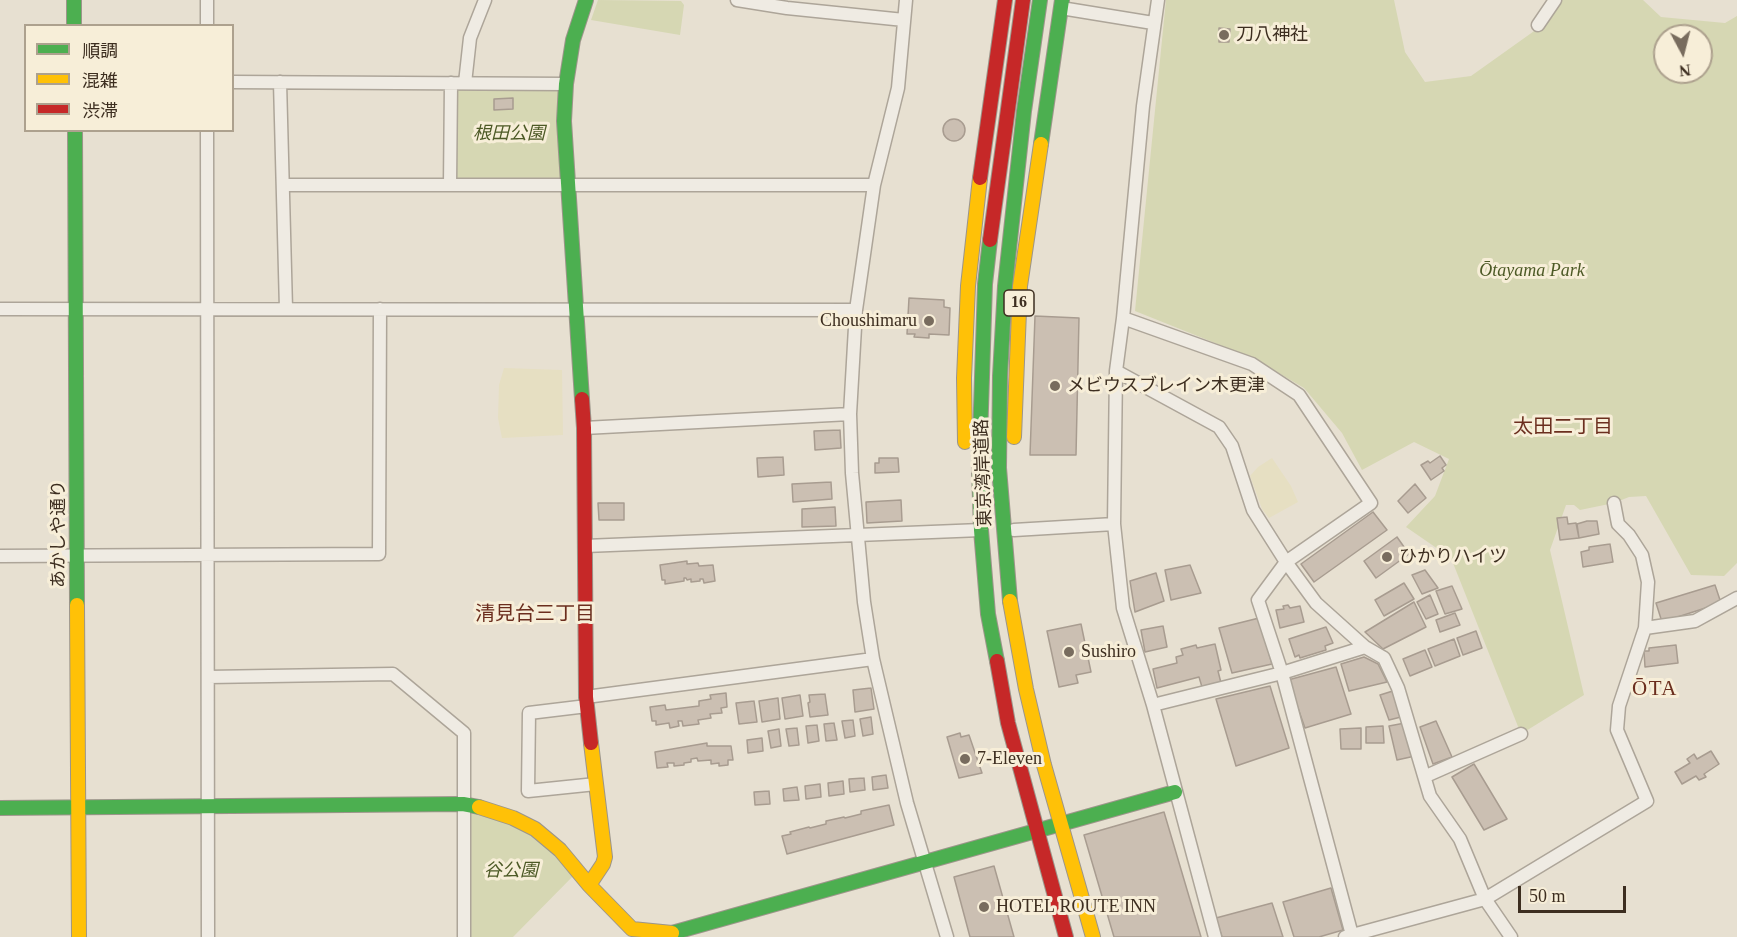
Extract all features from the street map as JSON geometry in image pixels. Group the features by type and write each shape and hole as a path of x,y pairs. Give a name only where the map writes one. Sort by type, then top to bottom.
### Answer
{"main road":[{"path":"74,0 74,24"},
{"path":"585,0 573,40 566,84 564,121 584,428 587,702 605,857 589,885"},
{"path":"965,460 964,378 968,286 1005,0"},
{"name":"東京湾岸道路","path":"1023,0 995,195 985,284 979,470 981,530 988,614 1008,723 1066,937"},
{"name":"東京湾岸道路","path":"1040,0 1024,111 1005,286 1000,376 999,468 1011,609 1032,717 1093,937"},
{"name":"16","path":"1014,456 1020,286 1061,4"},
{"name":"あかしや通り","path":"75,132 79,937"},
{"name":"16","path":"1011,609 1016,555 1014,478"},
{"name":"16","path":"966,484 968,507 981,530"},
{"path":"0,808 463,804 488,809 535,829 560,850 589,885 632,929 643,934 668,934 1176,792"}],"street":[{"path":"207,0 207,24"},
{"path":"465,83 470,38 485,0"},
{"path":"737,0 787,8 904,20"},
{"path":"906,0 898,88 874,185 856,310 850,414 852,473 857,534 873,659 907,803 947,937"},
{"path":"1158,0 1135,179 1116,372 1114,524 1123,608 1153,705 1215,937"},
{"path":"1538,25 1555,0"},
{"path":"1061,4 1154,23"},
{"path":"234,82 566,84"},
{"path":"280,82 286,309"},
{"path":"450,185 451,83"},
{"path":"207,132 208,937"},
{"path":"282,185 874,185"},
{"path":"0,309 856,310"},
{"path":"0,556 379,554 380,309"},
{"path":"1123,318 1252,364 1299,395 1371,502 1286,562 1258,600 1282,673 1348,936 1485,899 1647,801 1617,730 1619,706 1645,628 1648,582 1642,555 1618,524 1614,503"},
{"path":"1116,372 1219,427 1232,446 1253,510 1286,562 1316,603 1365,647 1384,658 1398,688 1431,796 1460,839 1485,899 1511,937"},
{"path":"584,428 850,414"},
{"path":"1014,530 1114,524"},
{"path":"585,546 981,530"},
{"path":"1645,628 1695,621 1737,598"},
{"path":"1153,705 1282,673 1365,647"},
{"path":"596,784 528,791 529,713 587,702 873,659"},
{"path":"208,677 393,674 464,733 464,937"},
{"path":"1426,776 1521,734"}],"shaded area":[{"path":"504,368 562,370 563,435 502,438 498,418 499,385"},
{"path":"1272,458 1291,486 1298,502 1269,518 1262,509 1250,476 1258,467"}],"green space":[{"path":"598,0 681,1 684,5 680,35 591,20"},
{"name":"Ōtayama Park","path":"1166,0 1394,0 1405,52 1425,82 1471,76 1537,29 1562,0 1643,0 1661,17 1725,23 1737,16 1737,563 1724,576 1691,575 1646,496 1629,497 1614,503 1580,510 1574,505 1566,505 1550,550 1584,695 1521,734 1451,558 1406,527 1435,496 1449,459 1414,442 1362,470 1342,433 1304,388 1255,359 1135,311"},
{"name":"根田公園","path":"454,86 562,87 565,182 454,181"},
{"name":"谷公園","path":"463,804 513,818 578,871 513,937 464,937"}],"building":[{"name":"刀八神社","path":"1219,28 1230,29 1229,42 1219,42"},
{"path":"513,98 513,109 494,110 494,99"},
{"path":"954,119 962,122 965,130 962,138 954,141 946,138 943,130 946,122"},
{"name":"Choushimaru","path":"909,298 944,300 944,307 950,308 949,335 929,334 929,338 907,334"},
{"name":"メビウスブレイン木更津","path":"1035,316 1079,318 1076,455 1030,455"},
{"path":"840,430 841,448 815,450 814,431"},
{"path":"1440,456 1446,465 1442,468 1444,471 1431,480 1421,465 1428,461 1430,463"},
{"path":"783,457 784,475 758,477 757,458"},
{"path":"879,458 898,458 899,472 875,473 875,463 879,463"},
{"path":"831,482 832,499 793,502 792,484"},
{"path":"1415,484 1426,498 1408,513 1398,501"},
{"path":"901,500 902,521 867,523 866,502"},
{"path":"598,503 624,503 624,520 599,520"},
{"path":"835,507 836,526 802,527 802,509"},
{"path":"1373,512 1387,530 1314,582 1301,564"},
{"path":"1567,517 1568,524 1576,523 1579,538 1560,540 1557,518"},
{"path":"1597,521 1599,534 1579,538 1577,524"},
{"name":"ひかりハイツ","path":"1397,537 1409,554 1376,578 1364,561"},
{"path":"1610,544 1613,562 1583,567 1581,552 1589,550 1589,547"},
{"path":"687,561 687,564 698,563 699,566 713,565 715,581 704,583 703,579 700,579 700,581 691,582 691,579 684,578 684,581 665,584 665,580 662,580 660,565"},
{"path":"1190,565 1201,593 1171,600 1165,570"},
{"path":"1425,570 1438,588 1422,594 1412,575"},
{"path":"1156,573 1164,601 1135,612 1130,581"},
{"path":"1404,583 1414,599 1384,616 1375,600"},
{"path":"1715,585 1721,603 1662,622 1656,603"},
{"path":"1452,586 1462,609 1445,614 1436,591"},
{"path":"1430,595 1438,614 1426,619 1417,602"},
{"path":"1414,602 1426,627 1383,649 1365,632"},
{"path":"1288,605 1290,608 1300,606 1304,622 1280,628 1276,610 1284,609 1283,606"},
{"path":"1455,613 1460,625 1440,632 1436,620"},
{"path":"1259,618 1272,664 1232,673 1219,628"},
{"name":"Sushiro","path":"1081,624 1091,672 1076,675 1078,683 1059,687 1047,631"},
{"path":"1163,626 1167,647 1145,652 1141,630"},
{"path":"1326,627 1333,643 1325,646 1326,650 1300,658 1299,655 1295,657 1289,639"},
{"path":"1476,631 1482,648 1463,655 1457,638"},
{"path":"1454,639 1460,656 1435,666 1428,649"},
{"path":"1215,644 1221,670 1218,671 1221,683 1202,687 1199,677 1157,688 1153,669 1177,663 1176,657 1183,655 1181,649"},
{"path":"1676,645 1678,663 1645,667 1644,651 1649,651 1649,648"},
{"path":"1425,650 1432,667 1410,676 1403,659"},
{"path":"1364,657 1378,664 1387,682 1349,691 1341,664"},
{"path":"1336,667 1351,714 1305,728 1288,680"},
{"path":"1270,686 1289,748 1236,766 1216,699"},
{"path":"871,688 874,709 855,712 853,690"},
{"path":"1396,690 1405,716 1389,720 1380,695"},
{"path":"726,693 727,707 721,708 722,713 710,714 711,718 698,720 699,724 683,726 682,721 678,721 679,726 670,728 669,723 656,725 656,721 652,721 650,707 665,705 666,710 699,706 699,701 711,699 710,695"},
{"path":"825,694 828,715 810,717 809,695"},
{"path":"800,695 803,716 785,719 782,698"},
{"path":"778,698 780,719 762,722 759,701"},
{"path":"754,701 757,722 739,724 736,703"},
{"path":"871,717 873,734 863,736 860,719"},
{"path":"853,720 855,736 845,738 842,721"},
{"path":"1436,721 1452,757 1433,764 1420,727"},
{"path":"834,723 837,740 826,741 824,724"},
{"path":"1405,723 1415,756 1397,760 1389,726"},
{"path":"817,725 819,741 808,743 806,726"},
{"path":"1383,726 1384,743 1366,743 1366,727"},
{"path":"797,728 799,745 789,746 786,729"},
{"path":"1361,728 1361,749 1341,749 1340,729"},
{"path":"779,729 781,746 771,748 768,731"},
{"name":"7-Eleven","path":"960,733 961,737 969,735 982,773 959,778 947,737"},
{"path":"762,738 763,751 748,753 747,740"},
{"path":"707,743 707,746 731,746 733,760 728,760 728,765 719,766 719,763 711,764 711,760 698,761 697,758 691,759 691,762 684,763 684,765 674,766 674,763 667,763 668,767 657,768 655,752"},
{"path":"1711,751 1719,764 1704,774 1706,777 1699,780 1696,776 1682,784 1675,772 1690,763 1687,759 1694,754 1697,759"},
{"path":"1474,764 1507,819 1484,830 1452,777"},
{"path":"886,775 888,788 873,790 872,777"},
{"path":"864,778 865,790 850,792 849,779"},
{"path":"843,781 844,794 829,796 828,783"},
{"path":"820,784 821,797 806,799 805,786"},
{"path":"797,787 799,800 784,801 783,789"},
{"path":"769,791 770,804 755,805 754,792"},
{"path":"889,805 894,825 787,854 782,836 791,834 790,832"},
{"path":"1164,812 1201,937 1114,937 1084,835"},
{"name":"HOTEL ROUTE INN","path":"994,866 1014,937 970,937 954,877"},
{"path":"1331,888 1343,930 1319,937 1294,937 1283,902"},
{"path":"1272,903 1283,937 1222,937 1216,918"}],"traffic: fast":[{"path":"74,0 74,24"},
{"path":"582,399 564,121 566,84 573,40 586,0"},
{"path":"1010,601 999,468 1000,376 1005,286 1024,111 1040,0"},
{"path":"1041,144 1062,0"},
{"path":"75,132 77,605"},
{"path":"990,240 985,284 979,470 988,614 997,661"},
{"path":"672,933 1175,792"},
{"path":"0,808 463,804 479,807"}],"traffic: slow":[{"path":"1014,437 1020,286 1041,144"},
{"path":"965,442 964,378 968,286 980,178"},
{"path":"1010,601 1026,689 1044,765 1093,937"},
{"path":"77,605 79,937"},
{"path":"589,885 605,857 591,743"},
{"path":"479,807 513,818 535,829 560,850 589,885 632,929 672,933"}],"traffic: jam":[{"path":"980,178 1005,0"},
{"path":"990,240 1023,0"},
{"path":"582,399 586,697 591,743"},
{"path":"997,661 1008,723 1066,937"}],"place":[{"name":"刀八神社","path":"1224,35"},
{"name":"Choushimaru","path":"929,321"},
{"name":"メビウスブレイン木更津","path":"1055,386"},
{"name":"ひかりハイツ","path":"1387,557"},
{"name":"Sushiro","path":"1069,652"},
{"name":"7-Eleven","path":"965,759"},
{"name":"HOTEL ROUTE INN","path":"984,907"}],"district":[{"name":"太田二丁目","path":"1563,428"},
{"name":"清見台三丁目","path":"535,615"},
{"name":"ŌTA","path":"1655,689"}]}
